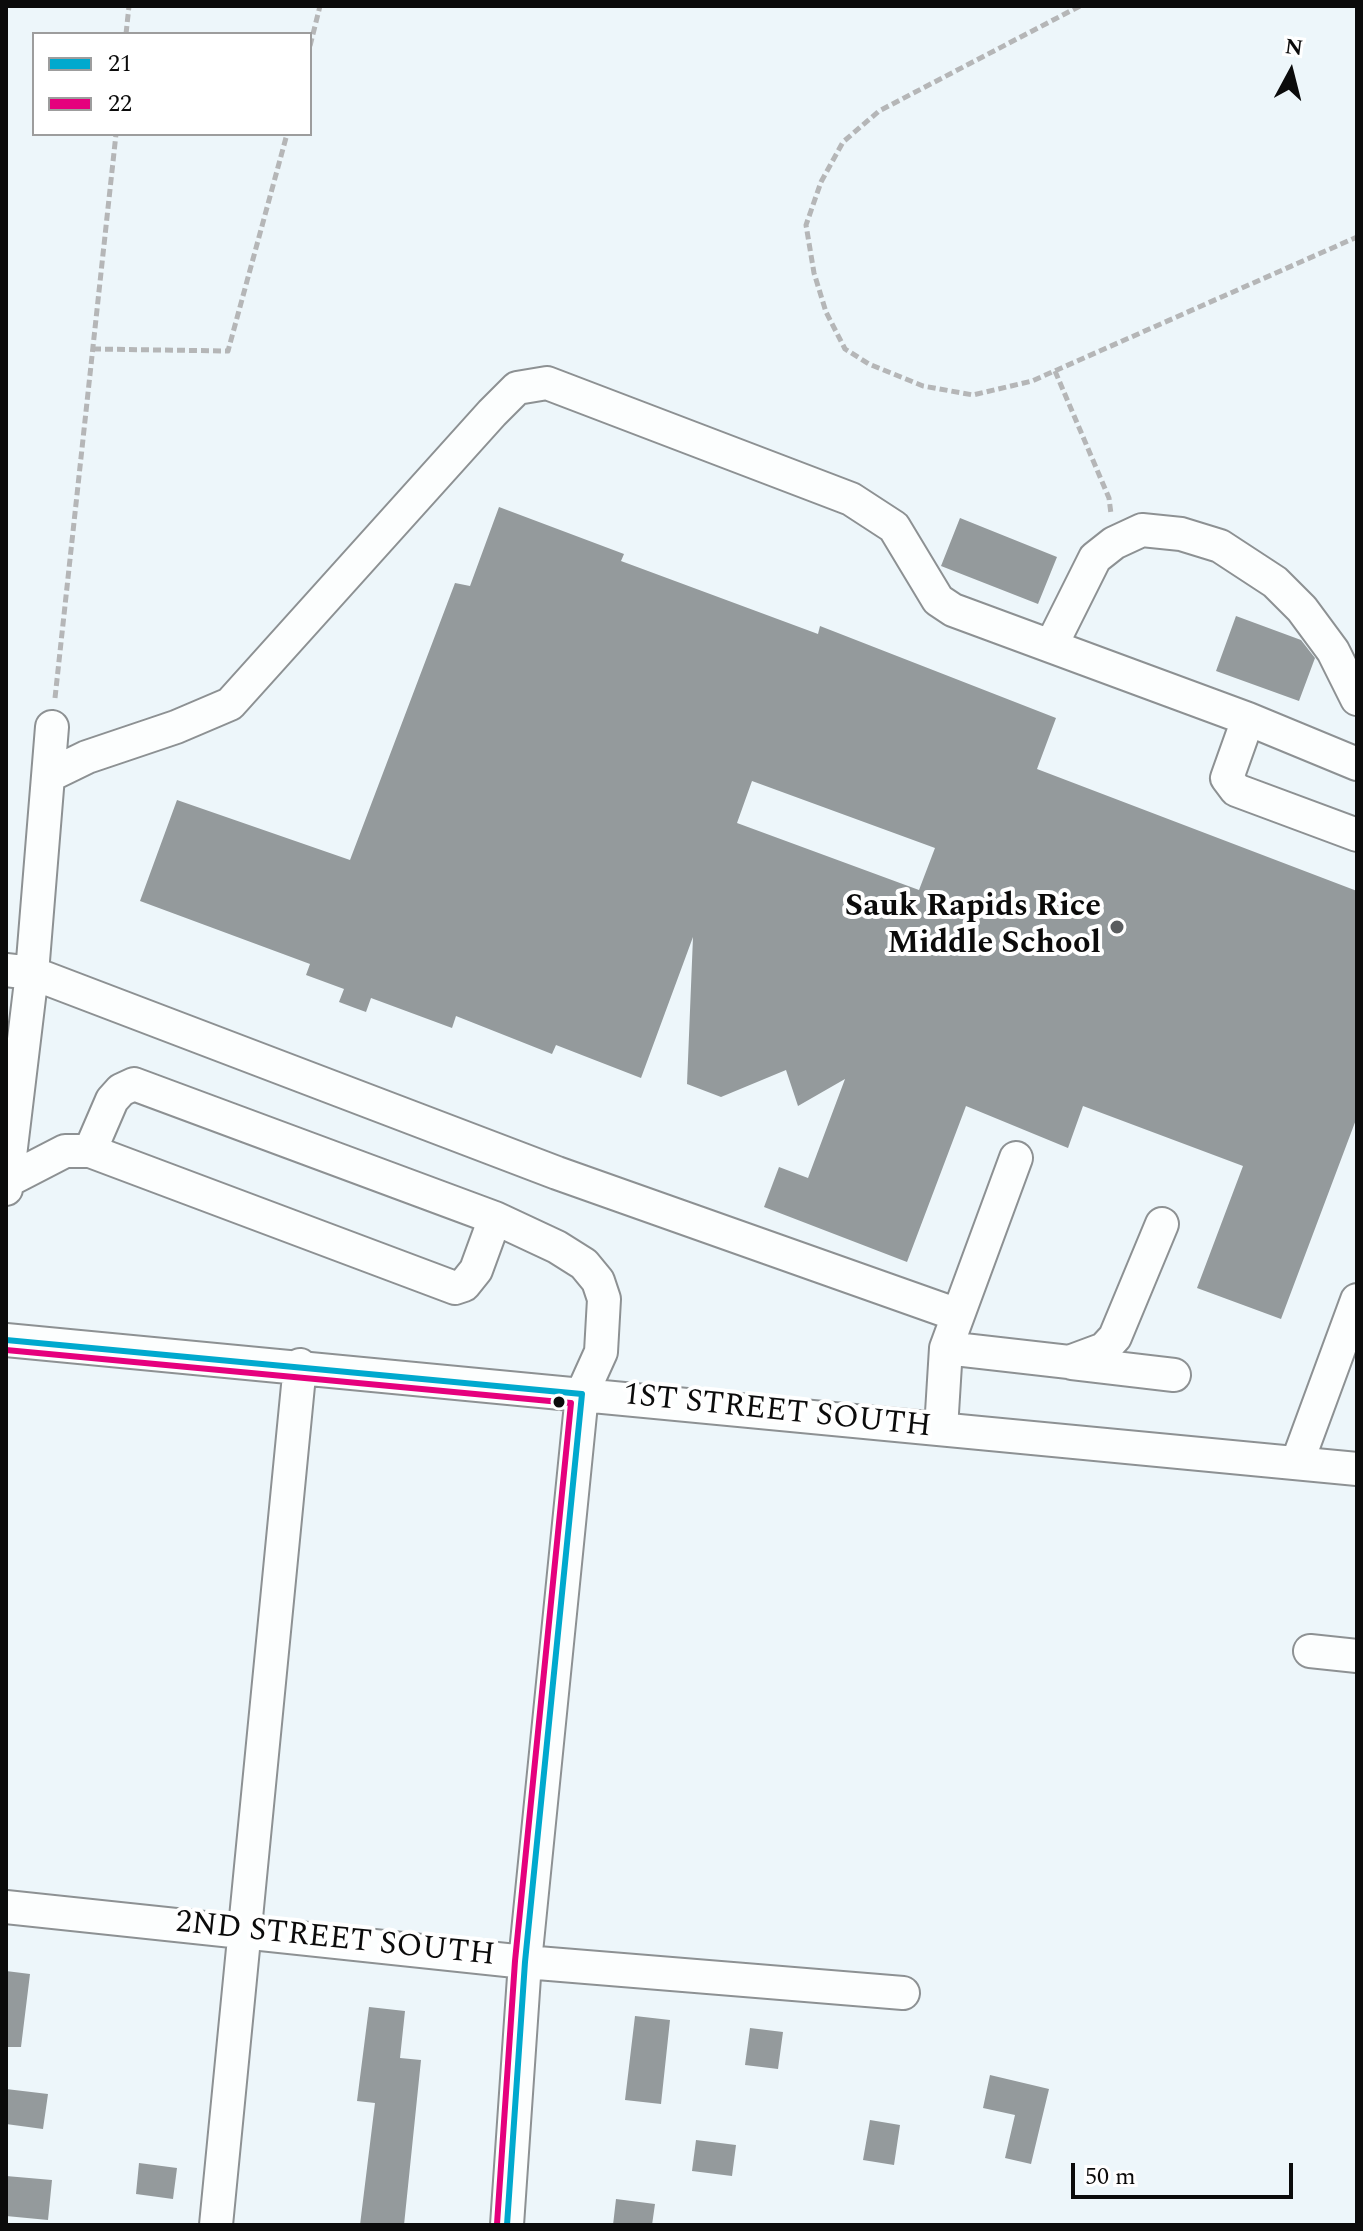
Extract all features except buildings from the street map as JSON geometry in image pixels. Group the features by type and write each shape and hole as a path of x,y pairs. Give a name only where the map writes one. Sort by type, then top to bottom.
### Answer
{"street":[{"path":"48,776 87,757 176,727 230,704 492,413 517,388 547,383 851,499 894,527 938,600 953,610 1248,719 1357,764"},
{"path":"1051,646 1095,558 1114,543 1142,530 1181,534 1220,546 1249,563 1302,609 1333,651 1357,699"},
{"path":"1248,719 1227,778 1236,790 1357,835"},
{"path":"6,1189 19,971 48,776 52,727"},
{"path":"19,971 557,1173 958,1315"},
{"path":"90,1151 112,1100 121,1090 134,1084 495,1218 557,1247 584,1264 598,1281 604,1299 601,1352 582,1394 525,1962 507,2225"},
{"path":"7,1181 65,1151 90,1151 455,1288 464,1285 476,1270 495,1218"},
{"path":"941,1429 946,1348 1016,1158"},
{"path":"1069,1362 1104,1349 1115,1337 1162,1224"},
{"path":"1297,1463 1357,1300"},
{"name":"1ST STREET SOUTH","path":"6,1340 300,1365 1357,1469"},
{"path":"946,1348 1174,1375"},
{"path":"216,2225 242,1930 300,1365"},
{"path":"1310,1651 1357,1656"},
{"name":"2ND STREET SOUTH","path":"6,1907 525,1962 903,1993"}],"path":[{"path":"126,32 129,6"},
{"path":"312,38 320,6"},
{"path":"1080,6 879,111 843,142 821,182 806,225 814,273 826,312 845,349 869,364 923,386 973,395 1032,381 1357,237"},
{"path":"52,727 116,136"},
{"path":"93,349 228,351 286,136"},
{"path":"1055,371 1109,498 1114,543"}],"transit line":[{"name":"21","path":"6,1340 582,1394 525,1962 507,2225"},
{"name":"22","path":"6,1350 571,1403 515,1961 497,2224"}],"place":[{"name":"Sauk Rapids Rice Middle School","path":"1117,927"}]}
